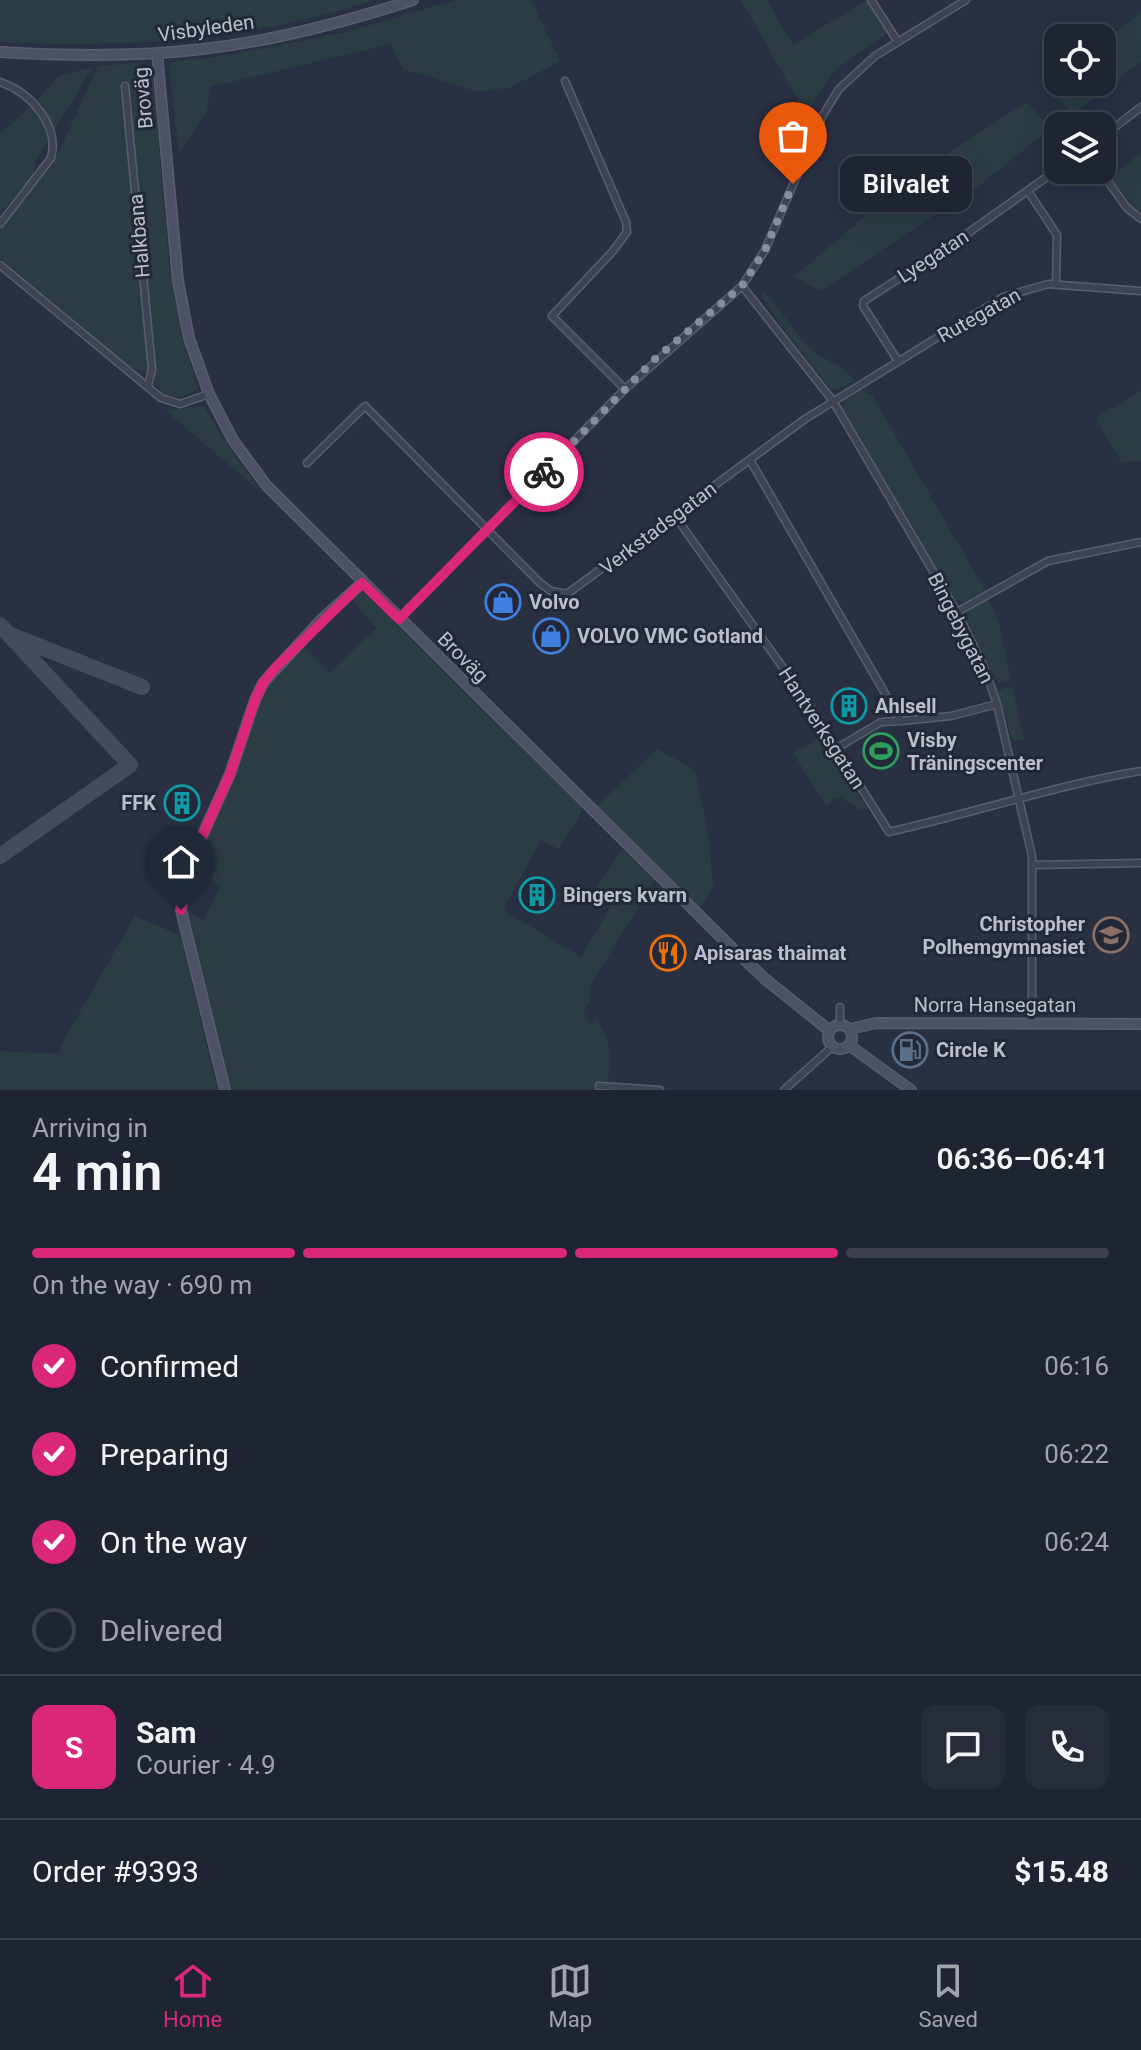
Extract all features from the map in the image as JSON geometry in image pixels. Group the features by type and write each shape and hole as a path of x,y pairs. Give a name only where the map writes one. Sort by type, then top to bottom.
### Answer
{"main road":[{"name":"Visbyleden","path":"0,52 157,53 205,49 344,21 413,0"},
{"name":"Broväg","path":"157,53 178,281 189,338 209,394 233,440 266,485 362,583 740,955 830,1031"},
{"path":"225,1090 181,910 186,872 230,774 263,683 320,621 362,583"},
{"name":"Norra Hansegatan","path":"845,1027 876,1023 1141,1024"},
{"path":"845,1027 852,1036 849,1045 841,1049 833,1046 829,1039 830,1031 845,1027"},
{"path":"849,1045 911,1090"}],"street":[{"path":"871,0 898,42"},
{"path":"399,619 654,360 742,286 765,250 831,99 861,66 966,0"},
{"path":"565,81 626,222 627,232 552,316 625,389"},
{"path":"0,82 14,87 30,100 54,135 51,158 0,224"},
{"name":"Halkbana","path":"125,86 152,369 148,386"},
{"path":"1116,126 1141,107"},
{"name":"Lyegatan","path":"898,361 863,306 864,301 1044,179"},
{"path":"1110,184 1126,207 1141,219"},
{"path":"1028,191 1057,235 1056,284"},
{"path":"0,265 161,398 173,403 188,402 209,394"},
{"name":"Rutegatan","path":"833,401 1003,297 1025,289 1056,284 1141,291"},
{"name":"Bingebygatan","path":"742,286 833,401 957,612 985,669 997,704 1033,865 1032,1023"},
{"name":"Verkstadsgatan","path":"487,530 540,583 551,591 567,594 833,401"},
{"path":"307,463 365,406 487,530"},
{"path":"750,460 901,721"},
{"name":"Hantverksgatan","path":"675,516 806,700 889,832 1020,799"},
{"path":"957,612 1048,561 1141,542"},
{"path":"837,748 881,722 951,716 997,704"},
{"path":"1020,799 1089,779 1141,771"},
{"path":"1033,865 1141,863"},
{"path":"840,1007 845,1027"},
{"path":"784,1090 833,1046"},
{"path":"599,1086 660,1090"}],"shaded area":[{"path":"0,0 374,0 330,14 237,32 141,42 46,44 0,42"},
{"path":"455,0 531,0 560,61 511,87 479,92 403,69 391,44 210,87 207,111 179,153 169,64 347,32"},
{"path":"741,0 767,0 793,45 867,0 889,32 835,70 806,114"},
{"path":"1141,12 1141,62 1116,81 1116,31"},
{"path":"136,63 147,69 153,80 170,272 183,340 198,388 177,397 166,395 147,372 132,368 0,258 0,231 57,156 98,66"},
{"path":"92,68 35,162 33,176 0,213 0,134 59,75"},
{"path":"1057,96 1096,96 1075,112 1069,112"},
{"path":"1027,102 1044,120 1044,134 984,182 820,291 794,277 907,180"},
{"path":"1141,152 1141,211 1129,205 1114,184 1116,174"},
{"path":"764,292 807,344 855,381 836,390 831,389 780,324 761,295"},
{"path":"859,389 872,395 985,590 964,602 955,600 843,408 844,401"},
{"path":"1141,391 1141,461 1122,463 1095,418"},
{"path":"204,406 223,439 262,493 165,410"},
{"path":"362,591 582,807 580,816 559,849 541,840 503,910 581,957 611,906 593,893 622,849 655,880 591,984 589,1005 583,1009 590,1024 596,1019 609,1046 608,1090 230,1090 188,911 203,921 220,887 193,871 236,770 259,701 274,675 303,646 330,673 376,628 352,599"},
{"path":"989,599 999,622 1011,680 998,683 966,619 969,611"},
{"path":"1012,686 1024,739 1013,741 998,693"},
{"path":"819,738 825,739 868,810 858,809 841,797 833,799 826,806 793,753"},
{"path":"657,749 695,770 709,838 713,887 699,908 597,806"},
{"path":"135,916 181,936 217,1090 0,1090 0,1051 60,1054 61,1045"}],"taxiway":[{"path":"0,625 130,765 0,856"},
{"path":"13,636 142,687"}],"way so far":[{"path":"544,472 654,360 742,286 765,250 793,184"}],"place":[{"name":"Bilvalet","path":"793,184"},
{"name":"Volvo","path":"503,602"},
{"name":"VOLVO VMC Gotland","path":"551,636"},
{"name":"Ahlsell","path":"849,706"},
{"name":"Visby Träningscenter","path":"881,751"},
{"name":"FFK","path":"182,803"},
{"name":"Bingers kvarn","path":"537,895"},
{"name":"Christopher Polhemgymnasiet","path":"1111,935"},
{"name":"Apisaras thaimat","path":"668,953"},
{"name":"Circle K","path":"910,1050"}],"route":[{"path":"181,910 186,872 218,804 255,700 275,668 362,583 399,619 544,472"}]}
